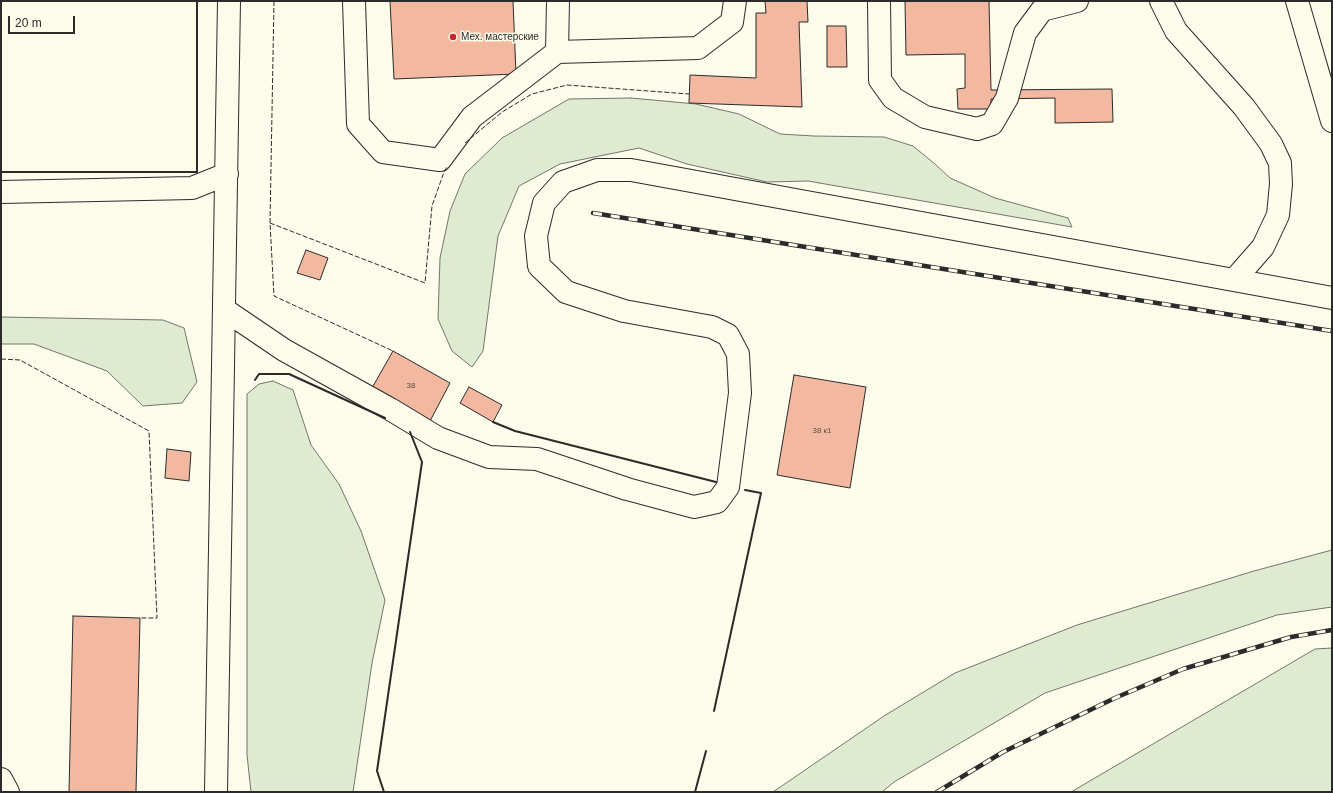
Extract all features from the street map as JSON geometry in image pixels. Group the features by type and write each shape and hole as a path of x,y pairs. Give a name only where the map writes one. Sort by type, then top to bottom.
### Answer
{"street":[{"path":"216,792 229,1"},
{"path":"354,1 358,124 383,152 440,160 472,117 557,52 698,48 732,22 735,1"},
{"path":"557,52 558,1"},
{"path":"879,1 880,80 894,98 925,117 977,129 992,124 1007,98 1025,33 1042,10 1076,1"},
{"path":"1161,1 1176,30 1244,107 1271,144 1280,163 1281,184 1278,215 1263,247 1234,280"},
{"path":"1296,1 1327,87 1332,121"},
{"path":"225,310 284,350 390,408 438,438 489,457 537,459 626,489 694,507 717,502 728,488 740,394 738,354 728,335 712,327 624,311 566,292 539,266 536,236 544,203 563,182 597,170 631,170 1332,298"},
{"path":"1,192 192,188 227,174"},
{"path":"1,779 8,792"}],"green space":[{"path":"631,98 696,104 739,114 780,134 884,137 913,146 950,178 995,198 1068,218 1072,227 808,181 767,182 687,164 639,148 560,164 519,186 498,236 483,351 472,367 452,351 438,319 440,258 450,211 465,174 502,138 569,99"},
{"path":"1,317 163,320 184,328 197,382 182,403 143,406 107,371 34,344 1,344"},
{"path":"273,381 293,390 311,445 339,484 361,531 385,600 372,663 353,792 251,792 247,755 247,394 259,384"},
{"path":"1332,550 1332,607 1277,615 1045,693 894,782 882,792 773,792 884,716 955,673 1077,625 1254,571"},
{"path":"1332,648 1332,792 1071,792 1315,649"}],"building":[{"name":"Мех. мастерские","path":"390,1 513,1 516,74 394,79"},
{"path":"765,1 807,1 808,22 799,22 802,107 689,103 690,75 756,78 756,13 766,13"},
{"path":"905,1 989,1 991,90 1112,89 1113,122 1055,123 1055,98 991,99 991,109 958,109 957,89 965,88 965,54 906,55"},
{"path":"827,26 846,26 847,67 827,67"},
{"path":"306,250 328,258 320,280 297,273"},
{"path":"393,351 450,383 430,421 372,388"},
{"path":"794,375 866,387 850,488 777,475"},
{"path":"469,387 502,405 493,422 460,403"},
{"path":"167,449 191,452 189,481 165,478"},
{"path":"73,616 140,618 136,792 69,792"}],"railway":[{"path":"593,213 1332,331"},
{"path":"937,792 1003,752 1115,698 1183,669 1291,637 1332,630"}],"fence":[{"path":"274,1 270,223 274,296 393,351"},
{"path":"465,143 502,112 532,94 567,85 689,94"},
{"path":"270,223 425,283 432,206 447,167"},
{"path":"1,359 20,360 149,431 157,618 140,618"}],"wall":[{"path":"1,172 197,172 197,1"},
{"path":"255,380 259,374 289,374 385,418"},
{"path":"493,422 515,431 716,482"},
{"path":"384,792 377,771 422,462 410,432"},
{"path":"714,711 761,493 745,490"},
{"path":"695,792 706,751"}],"place":[{"name":"Мех. мастерские","path":"453,37"}]}
